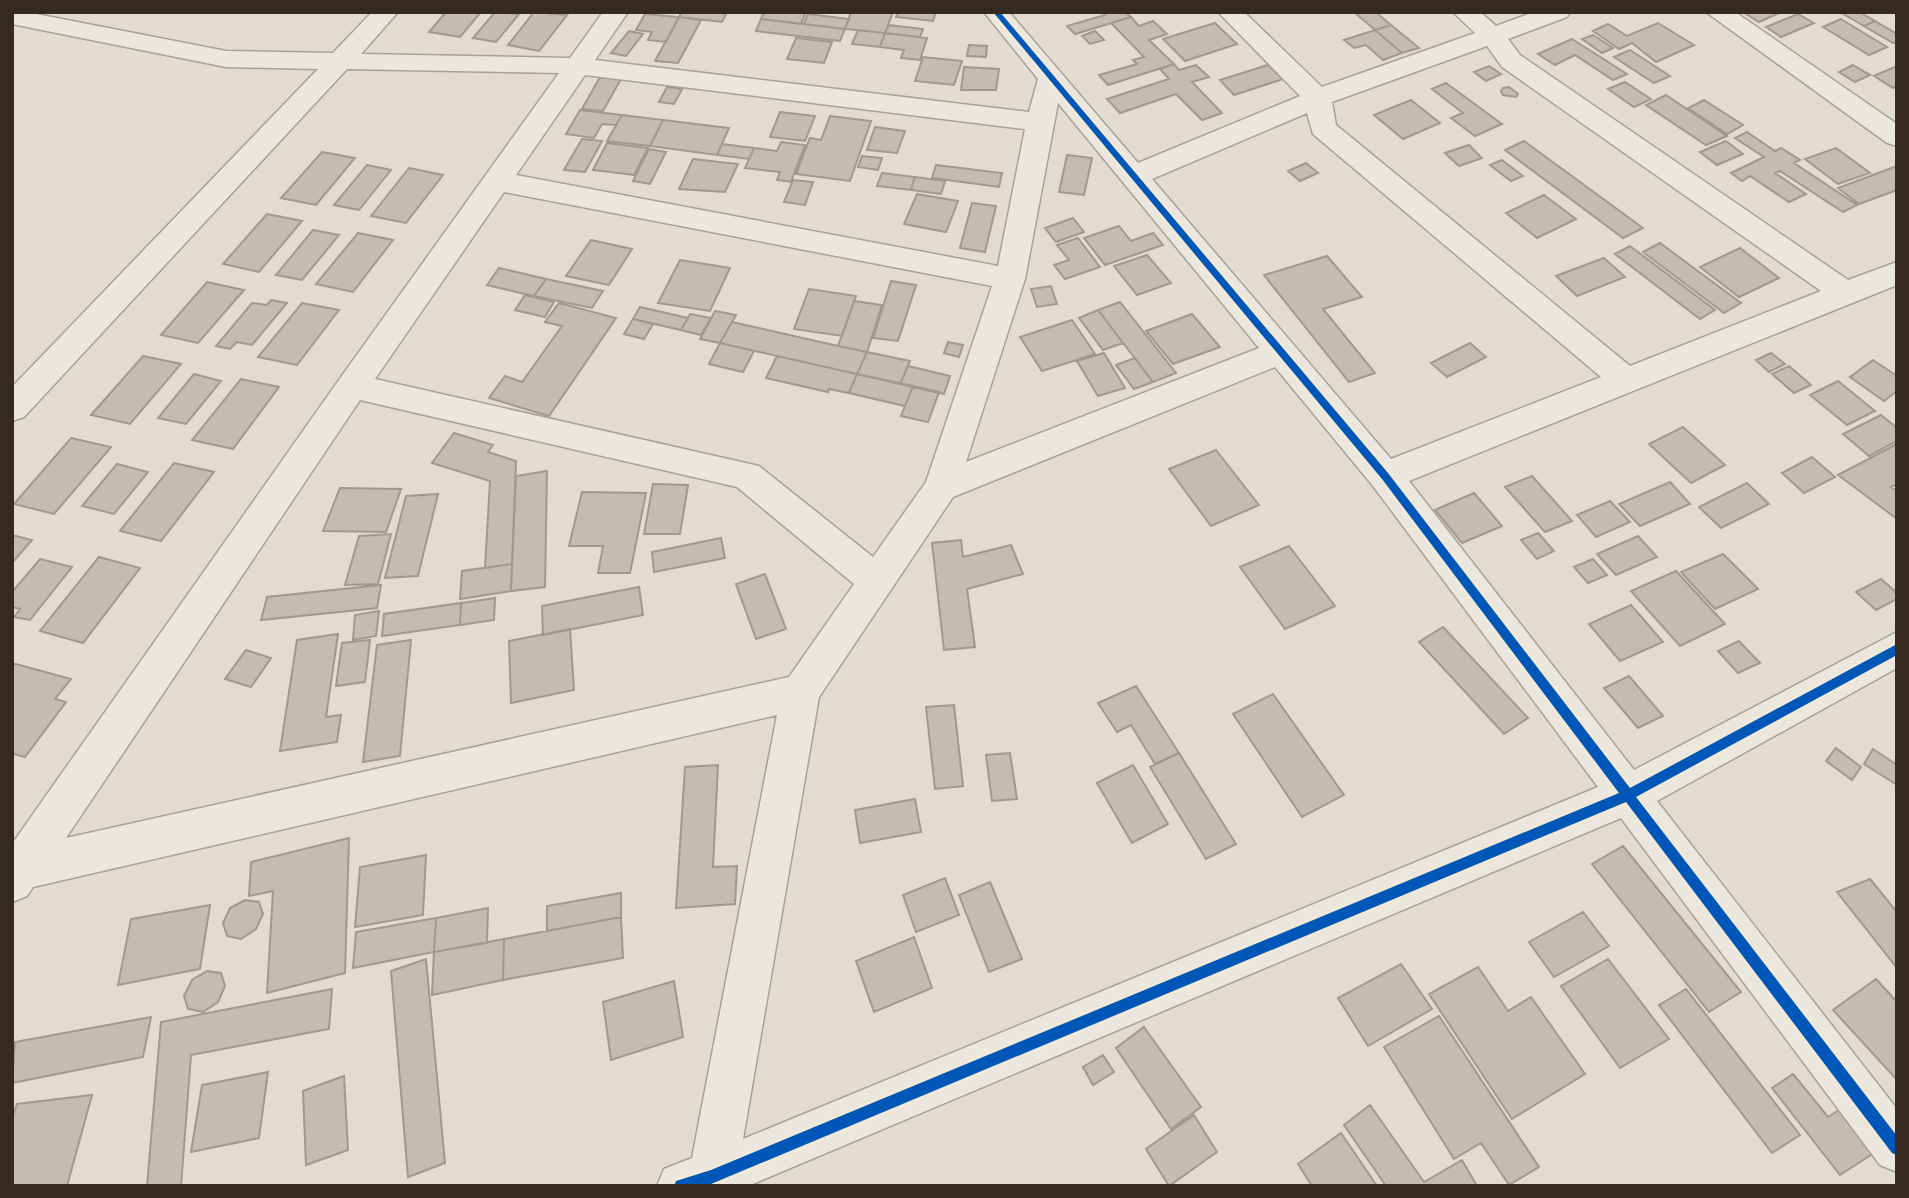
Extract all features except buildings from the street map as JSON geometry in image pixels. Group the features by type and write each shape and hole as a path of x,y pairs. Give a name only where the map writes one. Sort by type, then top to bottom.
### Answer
{"street":[{"path":"12,408 386,12"},
{"path":"16,875 352,386 616,12"},
{"path":"996,12 1283,351 1385,476 1897,1148"},
{"path":"1230,12 1318,98 1323,128 1626,380"},
{"path":"1465,12 1493,36 1511,61 1845,293"},
{"path":"1134,176 1318,98 1558,12"},
{"path":"1718,12 1897,137"},
{"path":"13,14 226,59 342,59 579,66 1040,122"},
{"path":"701,1183 801,692 941,487 1010,279 1040,122 1052,78"},
{"path":"498,181 1010,279"},
{"path":"1385,476 1897,273"},
{"path":"941,487 1283,351"},
{"path":"352,386 747,476 877,581"},
{"path":"701,1183 1628,795 1897,649"},
{"path":"16,875 801,692"}],"cycle path":[{"path":"996,12 1385,476 1897,1148"},
{"path":"681,1186 711,1177 1628,795 1897,649"}]}
